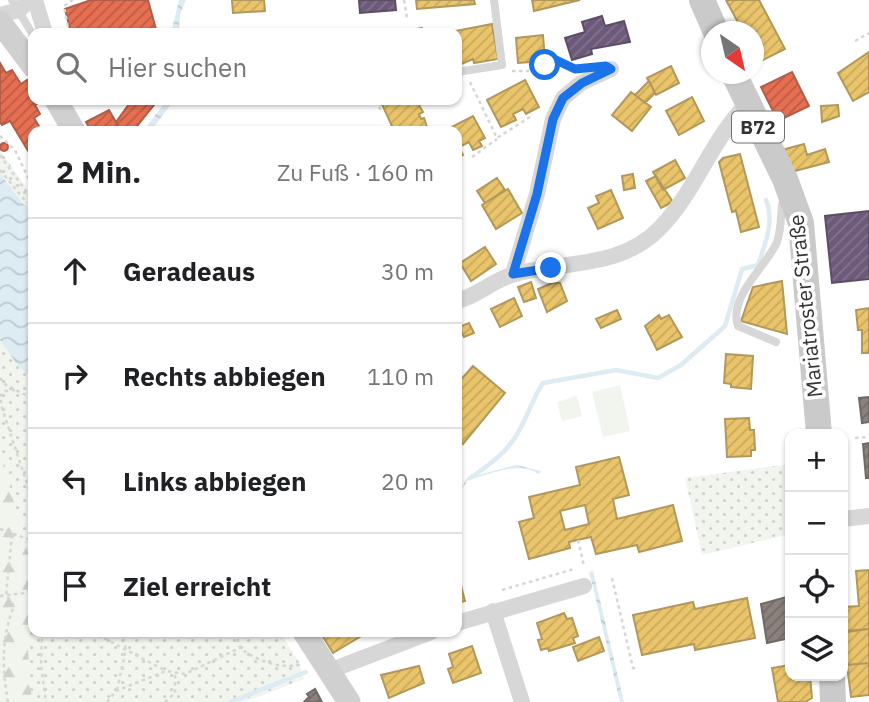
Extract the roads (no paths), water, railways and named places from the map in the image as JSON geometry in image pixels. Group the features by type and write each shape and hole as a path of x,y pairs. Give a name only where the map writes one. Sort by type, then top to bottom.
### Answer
{"main road":[{"path":"702,0 711,21"},
{"path":"19,6 28,45"},
{"name":"B72","path":"739,84 789,189"},
{"path":"59,105 72,126"},
{"name":"Mariatroster Straße","path":"789,189 803,235 819,429"},
{"path":"292,637 309,662 328,671"},
{"path":"307,637 349,702"},
{"path":"832,681 833,702"}],"street":[{"path":"0,15 19,6 40,28"},
{"path":"513,274 537,194 553,119 563,98 582,83 611,69"},
{"path":"462,299 513,274 609,259 638,246 659,229 678,205 730,121 748,103"},
{"path":"65,105 73,126"},
{"path":"848,518 869,516"},
{"path":"462,621 584,586"},
{"path":"493,611 523,702"},
{"path":"328,671 418,637"}],"lane":[{"path":"462,72 502,65 494,0"},
{"path":"19,6 30,28"},
{"path":"776,342 738,326 736,319 747,285 777,243 782,204 789,189"}],"water":[{"path":"179,0 186,0 180,14 179,28 172,28"},
{"path":"163,105 170,105 155,126 147,126"},
{"path":"0,174 24,205 28,206 28,375 0,340"},
{"path":"516,465 541,471 538,474 522,468 513,468 494,472 468,480 462,489 467,478"},
{"path":"593,571 624,702 620,702 589,572"}],"waterway":[{"path":"470,478 506,450 543,383 616,370 658,378 681,365 725,326 742,269 758,265 769,225 766,200"},
{"path":"230,702 306,672"}]}
